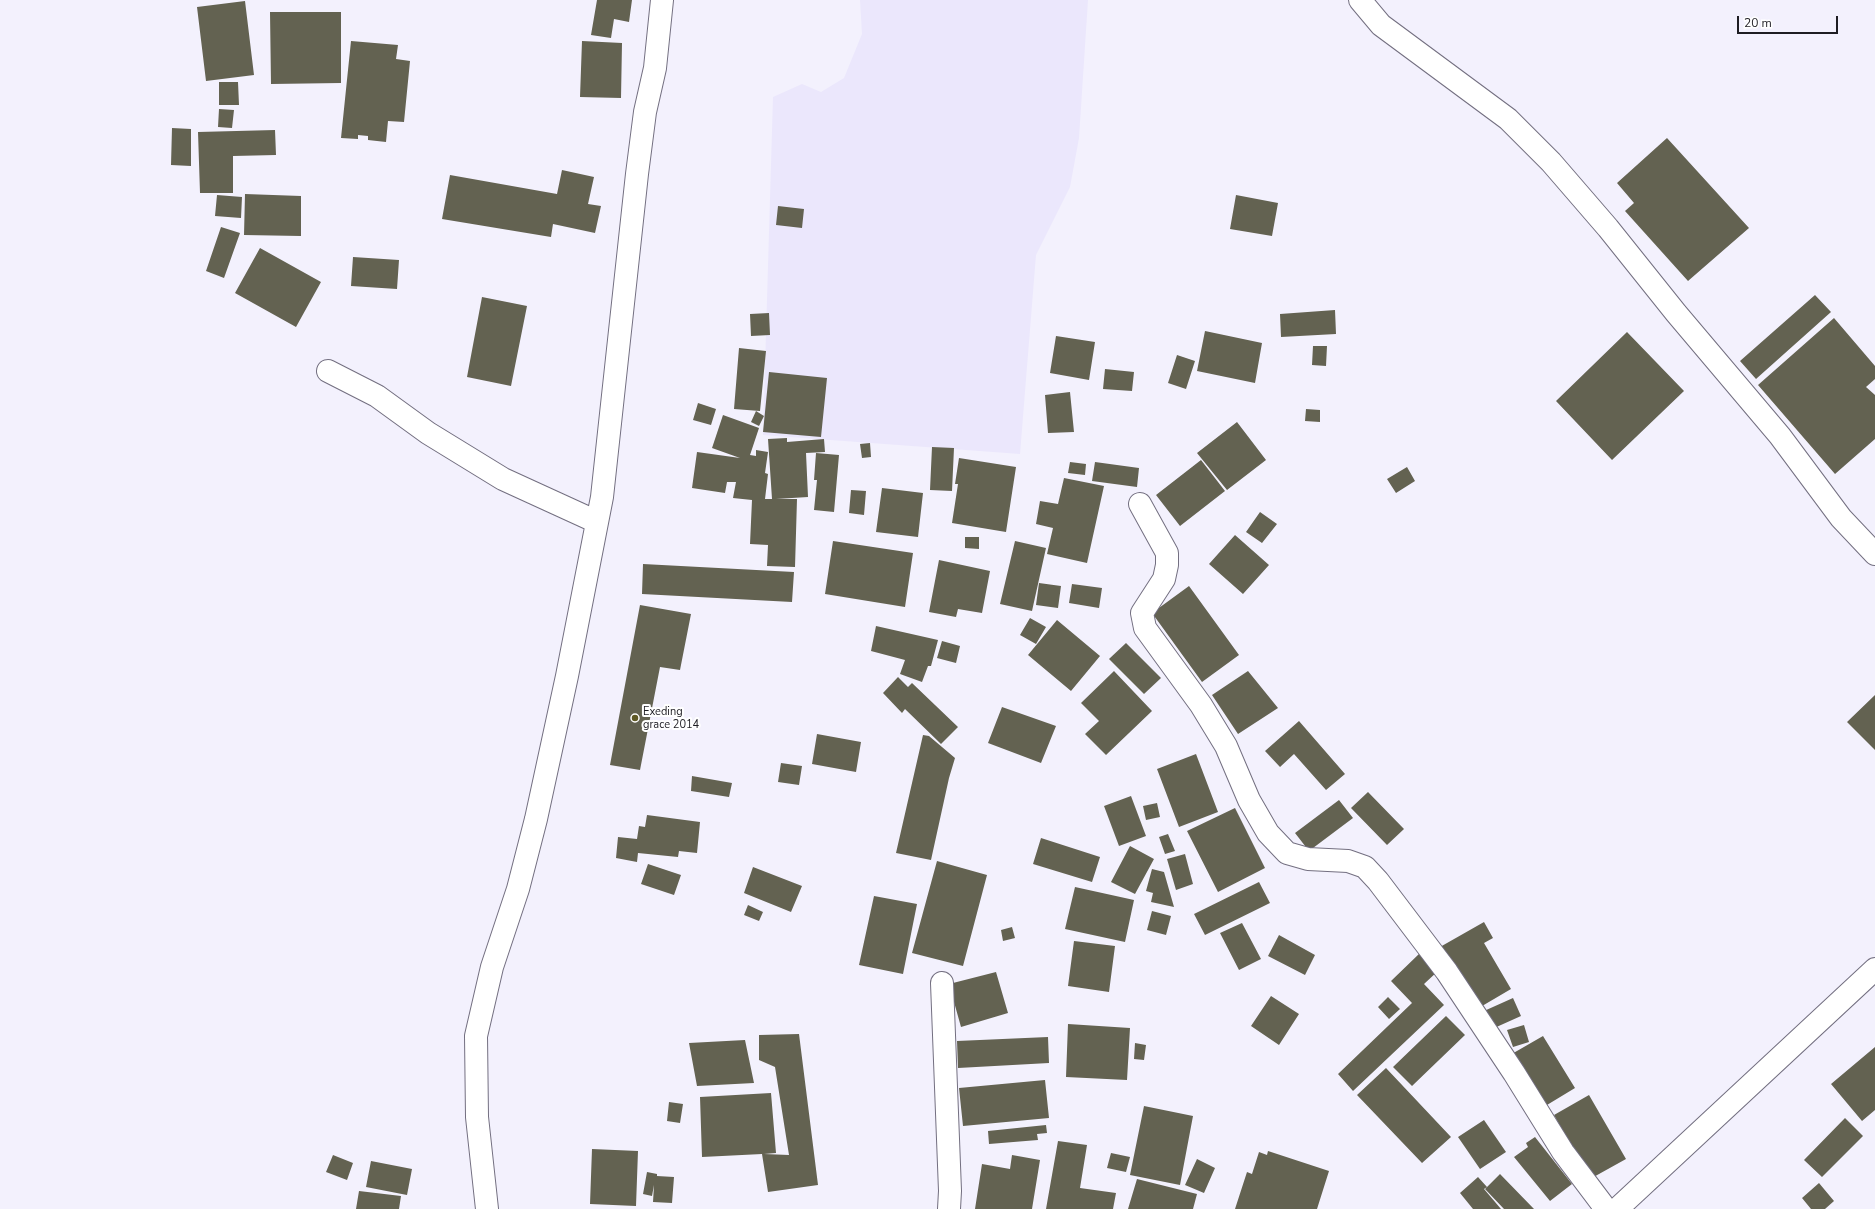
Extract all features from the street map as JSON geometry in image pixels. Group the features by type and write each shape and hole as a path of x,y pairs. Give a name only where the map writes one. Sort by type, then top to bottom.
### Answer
{"street":[{"path":"487,1209 477,1117 476,1036 492,967 518,889 536,819 567,676 602,497 637,174 645,112 655,68 662,0"},
{"path":"1360,0 1381,25 1508,119 1551,162 1608,228 1676,313 1780,436 1841,518 1875,554"},
{"path":"328,371 377,396 428,433 503,479 597,522"},
{"path":"1140,504 1167,553 1167,566 1164,579 1142,613 1145,628 1201,705 1222,739 1249,800 1268,833 1287,853 1308,859 1348,861 1365,867 1378,881 1447,972 1514,1073 1563,1152 1606,1209"},
{"path":"1617,1209 1875,969"},
{"path":"942,983 950,1191 948,1209"}],"shaded area":[{"path":"860,0 1088,0 1079,138 1070,187 1036,255 1020,454 763,435 773,97 802,84 821,92 844,78 862,34"}],"building":[{"path":"597,0 632,0 629,22 614,19 611,38 591,35"},
{"path":"245,1 254,75 206,81 197,7"},
{"path":"270,12 341,12 341,83 271,84"},
{"path":"351,41 398,45 396,59 410,61 404,122 388,121 386,142 368,140 368,136 358,135 358,139 341,138"},
{"path":"582,41 622,43 621,98 580,97"},
{"path":"219,82 238,82 239,105 219,105"},
{"path":"219,109 234,110 232,128 218,127"},
{"path":"172,128 191,129 191,166 171,165"},
{"path":"275,130 276,155 233,156 233,193 200,193 198,132"},
{"path":"1667,138 1749,228 1688,281 1625,211 1634,203 1617,183"},
{"path":"562,170 594,177 588,204 601,206 595,233 553,224 551,237 442,219 450,175 557,194"},
{"path":"245,194 301,196 301,236 244,235"},
{"path":"217,195 242,197 241,218 215,216"},
{"path":"1236,195 1278,203 1272,236 1230,229"},
{"path":"778,206 804,209 802,228 776,225"},
{"path":"221,227 240,233 224,278 206,271"},
{"path":"260,248 321,282 296,327 235,293"},
{"path":"353,257 399,260 397,289 351,286"},
{"path":"1815,295 1831,312 1756,379 1740,361"},
{"path":"482,297 527,306 511,386 467,377"},
{"path":"1335,310 1336,334 1281,337 1280,314"},
{"path":"769,313 770,335 751,336 750,314"},
{"path":"1834,318 1875,366 1875,379 1866,387 1875,395 1875,439 1835,474 1758,385"},
{"path":"1205,331 1262,343 1255,383 1197,371"},
{"path":"1627,332 1684,391 1612,460 1556,401"},
{"path":"1056,336 1095,342 1089,380 1050,373"},
{"path":"1313,346 1327,346 1326,366 1312,365"},
{"path":"739,348 766,351 760,411 734,409"},
{"path":"1177,355 1195,361 1186,389 1168,383"},
{"path":"1105,369 1134,372 1132,391 1103,389"},
{"path":"769,372 827,378 821,437 763,432"},
{"path":"1070,392 1074,432 1048,433 1045,395"},
{"path":"698,403 716,409 711,425 693,420"},
{"path":"1306,409 1320,410 1320,422 1305,421"},
{"path":"756,411 764,416 759,426 751,422"},
{"path":"723,415 759,428 750,455 756,456 756,450 768,452 765,473 768,474 765,499 772,499 768,439 787,438 787,442 824,439 825,452 806,453 808,497 776,499 797,499 795,567 767,566 768,545 750,544 752,500 733,498 736,482 727,482 725,493 692,488 697,452 740,458 712,448"},
{"path":"1237,422 1266,460 1227,490 1197,453"},
{"path":"870,443 871,457 862,458 860,444"},
{"path":"932,447 954,448 952,491 930,490"},
{"path":"816,453 839,455 834,512 814,510 817,480 814,480"},
{"path":"959,458 1016,467 1006,532 952,523 958,484 955,484"},
{"path":"1201,460 1225,491 1180,526 1156,495"},
{"path":"1070,462 1086,464 1085,475 1068,473"},
{"path":"1095,462 1139,468 1137,487 1092,481"},
{"path":"1407,467 1415,481 1396,493 1387,479"},
{"path":"1064,478 1104,486 1087,563 1047,554 1053,528 1036,524 1040,501 1058,504"},
{"path":"882,488 923,493 918,537 876,532"},
{"path":"851,490 866,491 864,515 849,513"},
{"path":"1260,512 1277,524 1262,543 1246,532"},
{"path":"1235,535 1269,565 1243,594 1209,564"},
{"path":"965,537 979,537 979,549 965,548"},
{"path":"833,541 913,553 905,607 825,594"},
{"path":"1015,541 1046,548 1032,611 1000,604"},
{"path":"939,560 990,571 982,613 958,609 956,617 929,612"},
{"path":"643,564 794,572 792,602 642,594"},
{"path":"1039,583 1061,586 1058,608 1036,605"},
{"path":"1072,584 1102,588 1099,608 1069,603"},
{"path":"1189,586 1239,655 1202,682 1152,613"},
{"name":"Exeding grace 2014","path":"640,605 691,614 680,670 660,667 640,770 610,765"},
{"path":"1030,618 1046,627 1036,644 1020,635"},
{"path":"1057,620 1100,656 1071,691 1028,655"},
{"path":"876,626 938,640 931,666 928,666 922,682 900,674 905,660 871,651"},
{"path":"942,641 960,646 956,663 937,658"},
{"path":"1126,643 1161,678 1144,694 1109,659"},
{"path":"1114,671 1152,711 1106,755 1085,734 1099,721 1081,703"},
{"path":"1248,671 1278,708 1238,734 1212,695"},
{"path":"898,677 908,687 912,683 958,727 941,744 905,709 902,713 883,693"},
{"path":"1875,695 1875,750 1847,722"},
{"path":"1002,707 1056,726 1041,763 988,743"},
{"path":"1299,721 1345,774 1326,790 1294,754 1280,767 1265,751"},
{"path":"817,734 861,742 856,772 812,764"},
{"path":"923,735 929,736 955,758 949,778 931,860 896,853"},
{"path":"1196,754 1218,812 1179,827 1157,769"},
{"path":"781,763 802,766 799,785 778,782"},
{"path":"692,776 732,783 729,797 691,791"},
{"path":"1368,792 1404,829 1387,845 1351,808"},
{"path":"1131,796 1146,836 1119,846 1104,806"},
{"path":"1339,800 1353,818 1309,851 1295,833"},
{"path":"1157,803 1160,817 1146,820 1143,806"},
{"path":"1235,808 1265,868 1218,892 1187,831"},
{"path":"647,815 700,822 697,853 679,851 678,857 638,853 637,862 616,858 618,837 637,839 639,826 645,827"},
{"path":"1168,834 1175,851 1165,854 1159,837"},
{"path":"1041,838 1100,857 1092,882 1033,864"},
{"path":"1130,846 1154,859 1135,894 1111,882"},
{"path":"1185,854 1193,884 1176,890 1167,859"},
{"path":"937,861 987,875 963,966 912,953"},
{"path":"648,864 681,875 674,895 641,884"},
{"path":"753,867 802,886 791,912 744,893"},
{"path":"1152,869 1164,872 1174,907 1151,902 1153,893 1146,891"},
{"path":"1259,882 1270,903 1205,935 1194,914"},
{"path":"1075,887 1134,900 1125,942 1065,929"},
{"path":"874,896 917,904 903,974 859,965"},
{"path":"748,905 763,912 759,921 744,915"},
{"path":"1152,911 1171,916 1166,935 1147,930"},
{"path":"1484,922 1493,938 1484,943 1511,989 1477,1009 1440,947"},
{"path":"1242,923 1261,959 1239,970 1220,933"},
{"path":"1012,927 1015,938 1003,941 1001,930"},
{"path":"1279,935 1315,955 1305,975 1268,956"},
{"path":"1074,941 1115,946 1109,992 1068,986"},
{"path":"1420,953 1438,971 1424,984 1444,1005 1353,1091 1338,1074 1412,1003 1391,981"},
{"path":"996,972 1008,1013 961,1027 949,984"},
{"path":"1271,996 1299,1014 1279,1045 1251,1026"},
{"path":"1388,997 1400,1009 1389,1019 1378,1007"},
{"path":"1513,998 1521,1016 1492,1029 1484,1011"},
{"path":"1446,1016 1465,1035 1412,1086 1393,1067"},
{"path":"1068,1024 1130,1028 1127,1080 1066,1077"},
{"path":"1524,1025 1529,1042 1513,1047 1507,1030"},
{"path":"799,1034 818,1185 768,1192 762,1154 702,1157 700,1097 771,1093 776,1153 764,1154 789,1155 775,1067 759,1060 759,1035"},
{"path":"1543,1036 1575,1088 1542,1108 1510,1055"},
{"path":"1048,1037 1049,1063 958,1068 957,1041"},
{"path":"745,1040 754,1083 697,1086 689,1043"},
{"path":"1135,1043 1146,1045 1144,1060 1134,1059"},
{"path":"1875,1047 1875,1110 1862,1121 1831,1084"},
{"path":"1386,1068 1451,1137 1422,1163 1357,1095"},
{"path":"1045,1080 1049,1118 963,1126 959,1088"},
{"path":"1589,1095 1626,1159 1590,1179 1554,1115"},
{"path":"669,1102 683,1104 680,1123 667,1121"},
{"path":"1144,1106 1193,1116 1180,1185 1130,1175"},
{"path":"1845,1118 1863,1136 1822,1177 1804,1160"},
{"path":"1484,1120 1506,1152 1480,1169 1458,1137"},
{"path":"1046,1125 1047,1133 1037,1134 1038,1140 989,1144 988,1131"},
{"path":"1535,1137 1572,1184 1550,1201 1514,1157 1528,1147 1526,1143"},
{"path":"1058,1141 1087,1145 1080,1188 1116,1193 1113,1209 1046,1209"},
{"path":"592,1149 638,1151 636,1206 590,1204"},
{"path":"1268,1151 1329,1171 1317,1209 1235,1209 1247,1172 1252,1174 1259,1152 1267,1155"},
{"path":"1111,1153 1130,1157 1126,1172 1107,1168"},
{"path":"333,1155 353,1163 347,1180 326,1172"},
{"path":"1012,1155 1040,1160 1032,1209 975,1209 982,1164 1010,1169"},
{"path":"1197,1159 1215,1168 1204,1193 1185,1185"},
{"path":"371,1161 412,1169 407,1195 366,1187"},
{"path":"647,1172 657,1174 657,1176 674,1177 672,1203 653,1202 654,1185 652,1196 643,1194"},
{"path":"1500,1174 1534,1209 1504,1209 1485,1189"},
{"path":"1478,1177 1487,1187 1484,1189 1501,1209 1473,1209 1460,1193"},
{"path":"1137,1179 1197,1194 1193,1209 1128,1209"},
{"path":"1819,1183 1834,1201 1825,1209 1811,1209 1802,1198"},
{"path":"359,1191 401,1196 399,1209 356,1209"}],"place":[{"name":"Exeding grace 2014","path":"635,718"}]}
